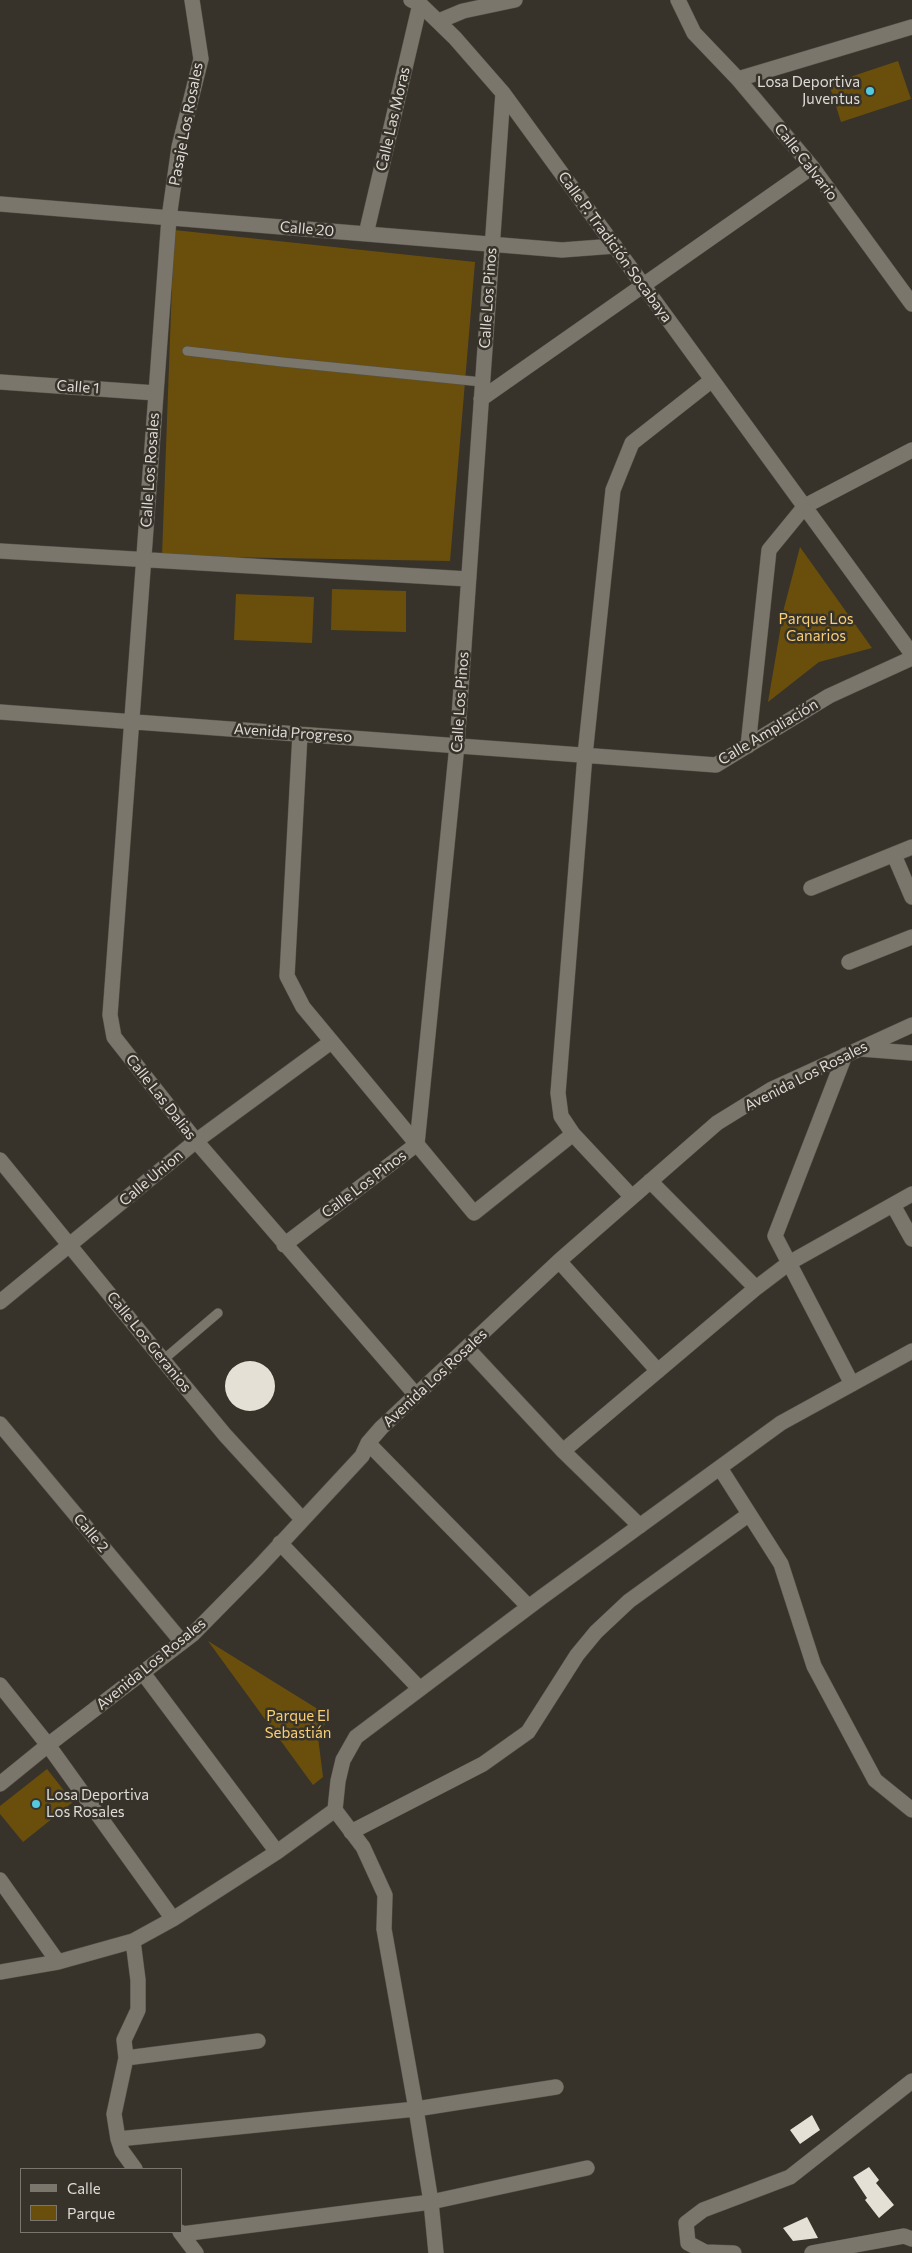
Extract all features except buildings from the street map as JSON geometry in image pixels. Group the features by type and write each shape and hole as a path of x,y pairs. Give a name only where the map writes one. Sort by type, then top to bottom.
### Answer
{"street":[{"name":"Pasaje Los Rosales","path":"169,218 179,147 201,59 192,0"},
{"path":"439,21 463,12 515,0"},
{"name":"Calle Calvario","path":"678,0 694,33 738,79 812,168 912,304"},
{"name":"Calle P. Tradición Socabaya","path":"415,2 439,21 503,93 912,654"},
{"name":"Calle Las Moras","path":"366,234 415,2"},
{"path":"738,79 912,27"},
{"name":"Calle Los Pinos","path":"284,1245 417,1144 457,745 503,93"},
{"path":"481,398 812,168"},
{"name":"Calle 20","path":"0,204 562,250 614,246"},
{"name":"Calle Los Rosales","path":"132,722 169,218"},
{"path":"632,1197 573,1134 561,1116 558,1093 585,755 613,490 632,442 712,380"},
{"name":"Calle 1","path":"0,382 156,393"},
{"path":"748,746 768,550 804,506 912,450"},
{"path":"0,550 468,579"},
{"name":"Calle Ampliación","path":"585,755 716,765 829,696 912,658"},
{"name":"Avenida Progreso","path":"0,712 585,755"},
{"name":"Calle Las Dalias","path":"132,722 110,1015 114,1037 196,1141 284,1245 416,1395"},
{"path":"300,734 287,976 303,1007 330,1042 474,1213 573,1134"},
{"path":"811,888 912,847"},
{"path":"894,855 912,897"},
{"path":"849,962 912,937"},
{"name":"Avenida Los Rosales","path":"0,1784 48,1744 182,1642 235,1593 362,1456 368,1443 381,1428 558,1261 716,1123 772,1090 912,1025"},
{"name":"Calle Union","path":"0,1302 196,1141 330,1042"},
{"path":"852,1384 775,1236 852,1052 912,1053"},
{"name":"Calle Los Geranios","path":"0,1160 225,1435 302,1519"},
{"path":"650,1181 756,1288"},
{"path":"563,1451 789,1262 912,1194"},
{"path":"893,1205 912,1239"},
{"path":"558,1261 658,1371"},
{"path":"467,1348 563,1451 640,1526"},
{"path":"436,2253 431,2202 384,1929 385,1895 363,1847 335,1810 338,1781 343,1760 356,1737 529,1607 781,1423 912,1350"},
{"name":"Calle 2","path":"0,1424 182,1642"},
{"path":"368,1443 529,1607"},
{"path":"720,1468 748,1515 781,1564 814,1666 875,1780 912,1810"},
{"path":"351,1832 482,1764 528,1732 578,1655 596,1632 629,1601 748,1515"},
{"path":"280,1543 420,1688"},
{"path":"143,1673 277,1852"},
{"path":"0,1685 48,1744 173,1919"},
{"path":"0,1972 58,1962 133,1941 173,1919 277,1852 335,1810"},
{"path":"0,1880 58,1962"},
{"path":"133,1941 138,1980 138,2010 124,2040 126,2058 114,2114 118,2140 122,2151 134,2168"},
{"path":"126,2058 258,2041"},
{"path":"734,2253 705,2252 688,2243 686,2223 703,2210 790,2177 912,2081"},
{"path":"118,2140 416,2109 556,2087"},
{"path":"182,2233 431,2202 587,2168"},
{"path":"181,2233 196,2253"},
{"path":"812,2253 910,2233"}],"lane":[{"path":"187,351 482,382"},
{"path":"163,1360 218,1313"}],"green space":[{"name":"Losa Deportiva Juventus","path":"898,61 911,99 841,122 829,84"},
{"path":"174,230 475,262 450,561 162,556"},
{"name":"Parque Los Canarios","path":"800,547 872,648 819,662 768,702 784,608"},
{"path":"332,589 406,591 406,632 331,630"},
{"path":"236,594 314,597 312,643 234,640"},
{"name":"Parque El Sebastián","path":"208,1641 329,1716 318,1737 323,1777 313,1785"},
{"name":"Losa Deportiva Los Rosales","path":"47,1769 73,1802 23,1842 0,1814 0,1806"}],"place":[{"name":"Losa Deportiva Juventus","path":"870,91"},
{"name":"Losa Deportiva Los Rosales","path":"36,1804"}]}
